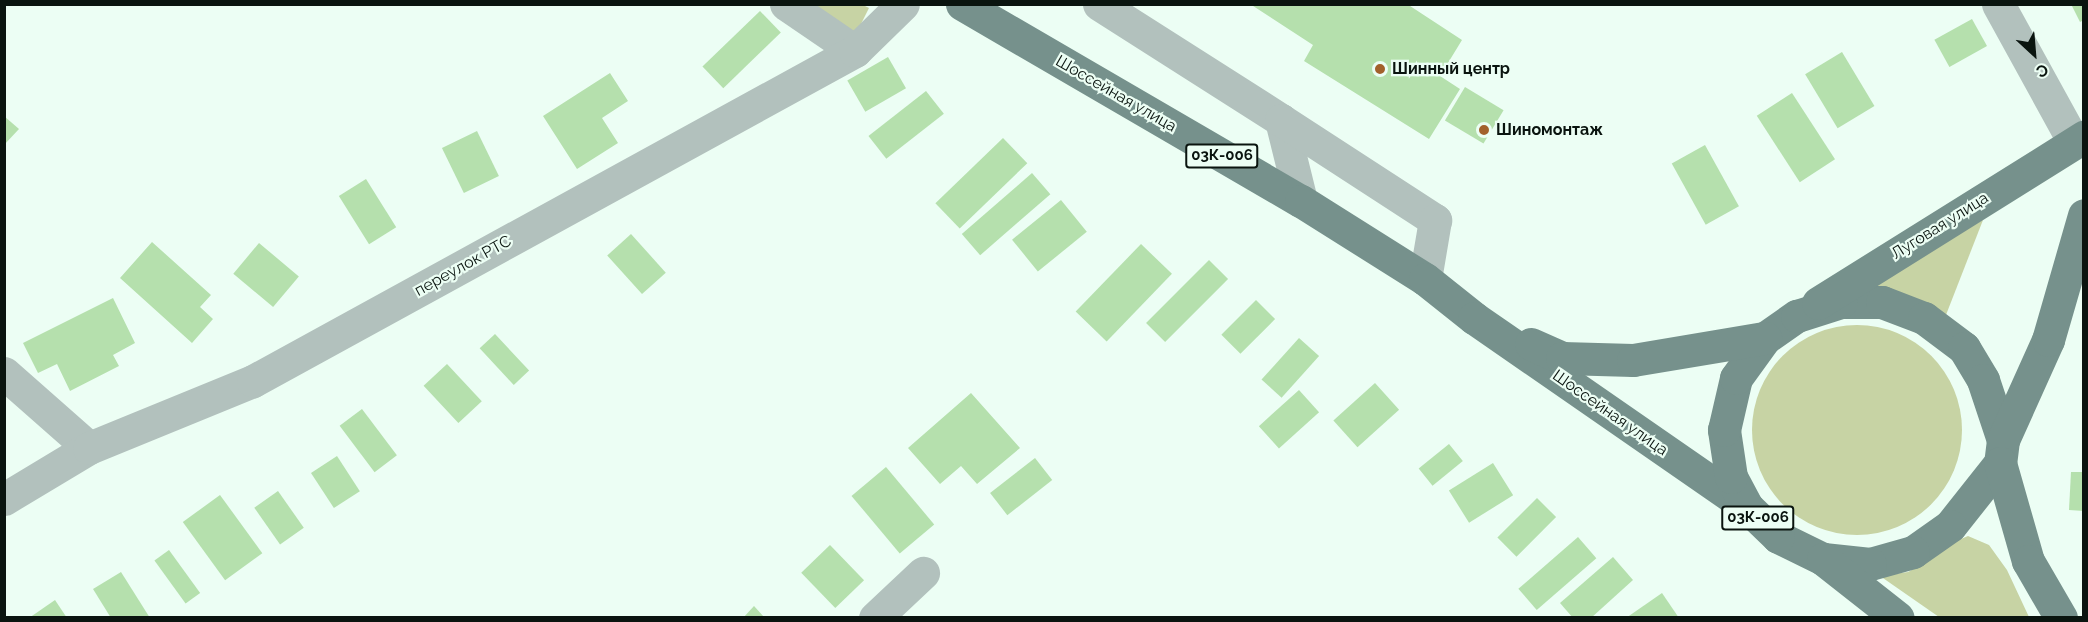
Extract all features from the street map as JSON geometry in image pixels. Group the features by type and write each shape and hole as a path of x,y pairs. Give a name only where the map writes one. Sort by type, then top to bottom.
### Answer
{"main road":[{"name":"Шоссейная улица","path":"962,4 1301,201 1425,279 1474,318 1746,507 1778,537 1823,559 1898,618"},
{"name":"Луговая улица","path":"1797,316 2079,140"},
{"path":"2002,452 2048,340 2084,215"},
{"name":"Шоссейная улица","path":"1746,507 1731,477 1724,430 1736,378 1765,338 1797,316 1841,302 1882,303 1924,318 1964,348 1983,380 2028,561 2061,618"},
{"name":"Шоссейная улица","path":"1474,318 1562,358 1633,360 1765,338"},
{"name":"Шоссейная улица","path":"1823,559 1870,564 1912,552 1950,526 2002,452"}],"street":[{"path":"786,4 855,51"},
{"name":"переулок РТС","path":"4,499 89,448 253,381 855,51 903,4"},
{"path":"1099,4 1435,220 1425,279"},
{"path":"1998,4 2079,140"},
{"path":"1281,120 1301,201"},
{"path":"4,373 89,448"},
{"path":"875,618 923,573"}],"green space":[{"path":"810,5 863,5 869,8 856,34"},
{"path":"1983,220 1937,338 1858,286"},
{"path":"1857,325 1877,327 1897,333 1915,343 1931,356 1944,372 1954,390 1960,410 1962,430 1960,450 1954,470 1944,488 1931,504 1915,517 1897,527 1877,533 1857,535 1837,533 1817,527 1799,517 1783,504 1770,488 1760,470 1754,450 1752,430 1754,410 1760,390 1770,372 1783,356 1799,343 1817,333 1837,327"},
{"path":"1968,536 1989,545 2007,570 2029,617 1939,617 1880,576 1908,572 1932,559 1954,542"}],"building":[{"name":"Шинный центр","path":"1250,4 1407,4 1462,40 1440,76 1460,89 1429,139 1304,61 1313,45"},
{"path":"2071,4 2084,4 2084,20 2080,22"},
{"path":"760,11 781,33 723,88 702,67"},
{"path":"1972,19 1987,46 1949,67 1934,40"},
{"path":"1842,52 1874,106 1838,128 1805,74"},
{"path":"888,57 906,88 865,112 847,80"},
{"path":"610,73 628,101 602,118 618,143 577,169 543,116"},
{"path":"1465,87 1504,110 1483,144 1445,120"},
{"path":"926,91 944,114 886,159 868,136"},
{"path":"1792,93 1835,159 1800,182 1757,116"},
{"path":"4,116 19,129 4,145"},
{"path":"477,131 499,176 464,193 442,148"},
{"path":"1003,138 1027,163 960,228 935,203"},
{"path":"1705,145 1739,206 1706,225 1672,163"},
{"path":"1032,173 1050,194 980,255 962,234"},
{"path":"366,179 396,227 369,244 339,196"},
{"path":"1061,200 1087,232 1038,272 1012,240"},
{"path":"631,234 666,273 642,294 607,255"},
{"path":"152,242 211,295 200,307 213,319 192,343 120,278"},
{"path":"259,243 299,276 273,307 233,274"},
{"path":"1141,244 1172,274 1107,341 1076,312"},
{"path":"1209,260 1228,279 1165,342 1146,323"},
{"path":"113,298 135,343 113,355 119,366 70,391 57,364 38,373 23,343"},
{"path":"1256,300 1275,319 1240,354 1221,335"},
{"path":"495,334 529,371 514,385 480,348"},
{"path":"1299,338 1319,356 1282,398 1262,380"},
{"path":"447,364 482,401 458,423 424,386"},
{"path":"1375,383 1399,410 1357,447 1333,420"},
{"path":"1299,390 1319,412 1279,448 1259,426"},
{"path":"971,393 1020,448 977,484 961,466 940,484 908,448"},
{"path":"362,409 397,455 375,472 340,426"},
{"path":"1449,444 1463,461 1433,486 1419,469"},
{"path":"337,456 360,491 334,508 311,473"},
{"path":"1035,458 1052,480 1007,515 990,493"},
{"path":"1493,463 1513,495 1469,523 1449,491"},
{"path":"886,467 934,524 900,553 852,496"},
{"path":"2071,472 2084,472 2084,511 2069,510"},
{"path":"278,491 304,528 280,544 254,508"},
{"path":"220,495 262,553 225,580 183,522"},
{"path":"1537,498 1556,517 1516,557 1497,538"},
{"path":"1578,537 1596,558 1537,610 1518,589"},
{"path":"830,545 864,580 835,608 801,573"},
{"path":"169,550 200,593 186,603 154,561"},
{"path":"1613,557 1633,580 1591,618 1573,618 1560,603"},
{"path":"121,572 150,618 111,618 93,589"},
{"path":"1662,593 1679,618 1626,618"},
{"path":"55,600 67,618 29,618"},
{"path":"754,606 765,618 743,618"}],"place":[{"name":"Шинный центр","path":"1380,69"},
{"name":"Шиномонтаж","path":"1484,130"}]}
